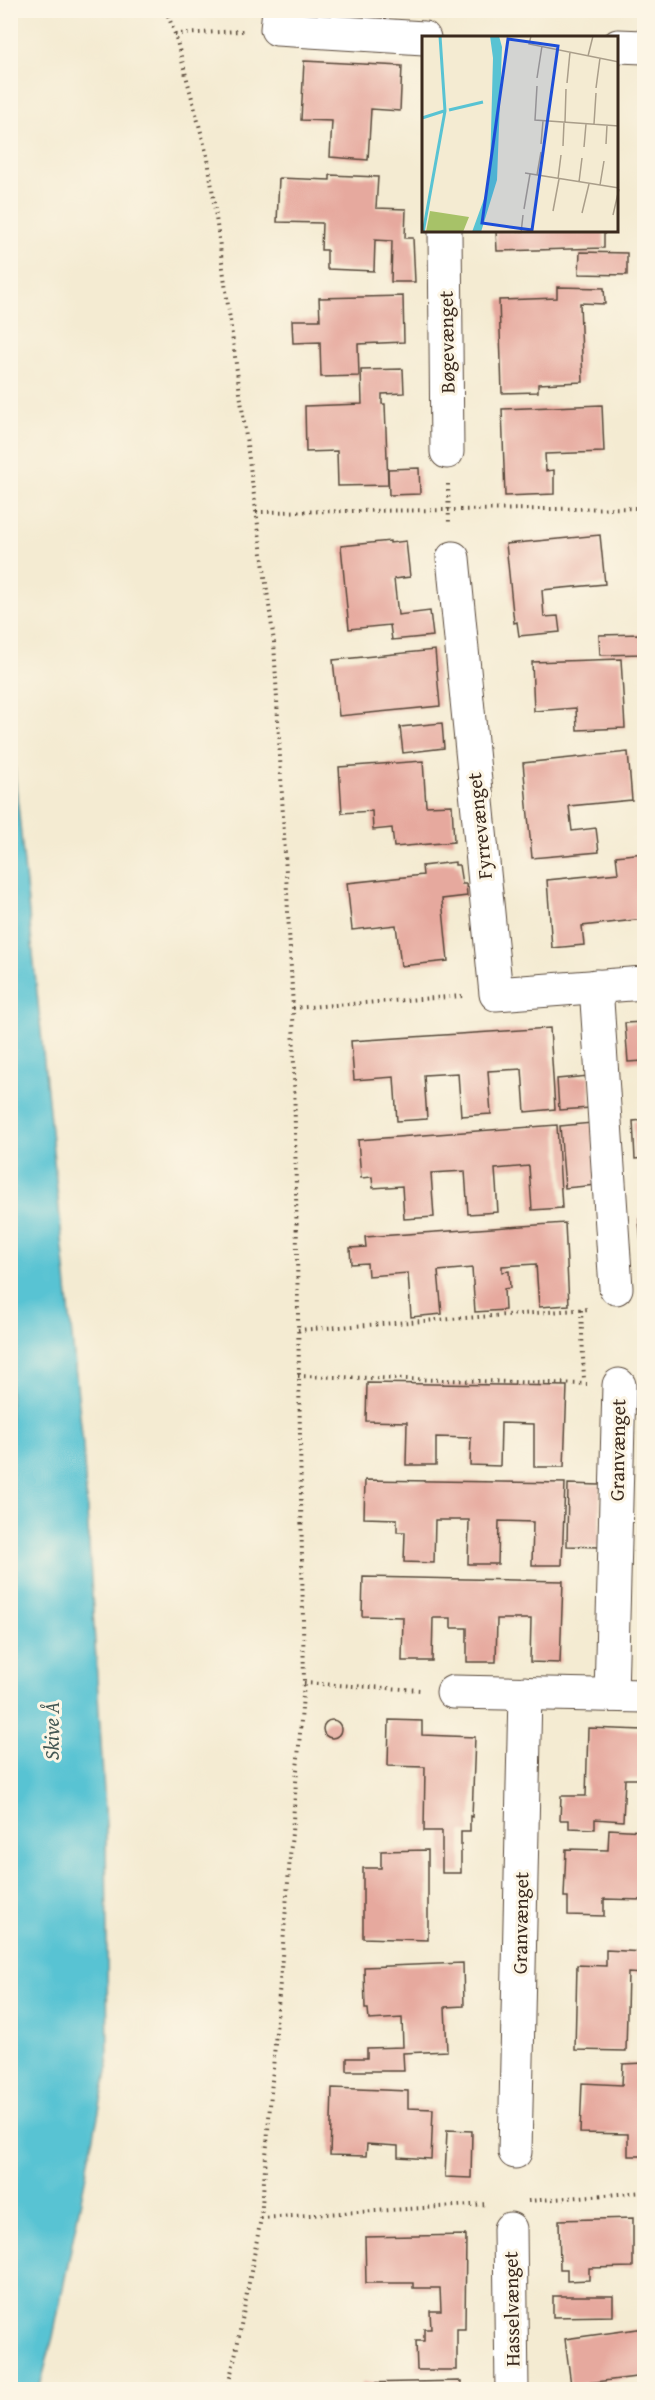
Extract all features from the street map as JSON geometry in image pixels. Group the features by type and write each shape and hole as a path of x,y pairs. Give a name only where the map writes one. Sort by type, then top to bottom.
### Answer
{"street":[{"path":"278,20 422,38"},
{"path":"619,46 645,47"},
{"name":"Bøgevænget","path":"445,232 447,452"},
{"name":"Fyrrevænget","path":"453,558 496,993"},
{"path":"496,993 645,983"},
{"path":"596,986 604,1299"},
{"name":"Granvænget","path":"611,1695 619,1385"},
{"path":"453,1692 645,1696"},
{"name":"Granvænget","path":"515,2152 525,1693"},
{"name":"Hasselvænget","path":"510,2216 512,2390"}],"path":[{"path":"166,10 175,34 208,159 274,642 293,1008 304,1683 261,2218 227,2390"},
{"path":"175,34 278,20"},
{"path":"447,452 448,509 453,558"},
{"path":"256,512 645,508"},
{"path":"293,1008 496,993"},
{"path":"298,1330 581,1310 604,1299"},
{"path":"581,1310 584,1384"},
{"path":"298,1376 619,1385"},
{"path":"304,1683 453,1692"},
{"path":"261,2218 510,2216 645,2192"}],"water":[{"name":"Skive Å","path":"10,727 83,1445 106,1826 108,2067 53,2337 39,2390 10,2389"}],"building":[{"path":"304,61 402,66 400,111 371,109 368,160 330,157 332,121 301,120"},
{"path":"330,175 378,177 376,208 406,209 405,238 413,238 415,282 391,282 392,241 375,240 374,271 327,269 327,250 321,250 322,223 277,222 279,178 330,180"},
{"path":"496,232 604,232 604,248 497,251"},
{"path":"580,252 627,253 627,275 579,274"},
{"path":"557,287 604,288 605,304 580,303 583,382 538,384 538,392 502,393 499,300 557,298"},
{"path":"403,296 404,342 358,344 359,376 321,377 320,342 293,343 292,320 320,320 319,298"},
{"path":"403,369 404,393 382,394 382,404 385,404 388,485 338,486 337,451 306,452 305,406 362,404 361,370"},
{"path":"602,405 604,452 545,454 546,471 554,470 554,494 505,496 502,409"},
{"path":"419,468 420,494 389,495 388,469"},
{"path":"600,535 605,584 542,590 544,617 558,616 560,632 519,636 517,622 514,623 506,544"},
{"path":"390,541 390,543 406,541 410,577 394,579 398,615 430,611 433,636 392,640 390,625 349,629 341,546"},
{"path":"642,634 643,654 600,655 599,635"},
{"path":"435,650 440,706 339,716 333,660"},
{"path":"621,659 625,728 577,730 576,708 534,711 532,662"},
{"path":"442,723 444,748 403,753 400,727"},
{"path":"628,752 632,800 569,806 572,831 596,828 599,852 532,858 523,763"},
{"path":"423,761 426,806 452,805 454,842 394,847 392,828 373,830 372,811 342,813 339,767"},
{"path":"644,853 644,919 582,926 584,945 552,948 547,880 618,873 616,856"},
{"path":"455,862 455,865 459,865 462,884 466,884 467,896 442,899 448,961 401,966 396,925 352,930 347,883 423,875 422,866"},
{"path":"644,1022 644,1061 628,1062 625,1023"},
{"path":"550,1028 555,1109 525,1112 522,1069 488,1071 491,1114 461,1116 458,1073 424,1075 427,1119 397,1121 394,1077 354,1080 351,1041"},
{"path":"589,1076 591,1108 559,1110 557,1079"},
{"path":"644,1120 644,1158 635,1159 633,1121"},
{"path":"592,1123 597,1185 565,1188 560,1126"},
{"path":"557,1125 562,1208 532,1210 529,1166 495,1169 498,1212 468,1214 465,1171 431,1173 434,1217 404,1219 402,1186 373,1188 372,1177 361,1178 358,1140"},
{"path":"644,1218 644,1257 642,1257 639,1219"},
{"path":"565,1223 569,1305 539,1307 536,1264 502,1266 502,1272 509,1271 510,1288 504,1289 505,1310 475,1312 472,1268 438,1271 442,1314 411,1317 408,1273 368,1276 367,1263 351,1264 350,1248 366,1247 365,1237"},
{"path":"367,1383 567,1386 564,1467 534,1467 534,1424 501,1423 500,1466 470,1465 471,1438 436,1437 436,1465 406,1465 407,1422 366,1421"},
{"path":"365,1480 565,1483 562,1565 532,1565 533,1522 499,1521 498,1564 468,1564 469,1520 435,1520 434,1563 404,1562 405,1532 397,1532 397,1519 364,1518"},
{"path":"568,1484 600,1485 599,1547 567,1546"},
{"path":"641,1485 644,1485 644,1524 641,1524"},
{"path":"363,1577 563,1581 560,1663 530,1662 531,1619 497,1619 496,1662 467,1662 467,1628 451,1628 451,1618 433,1618 432,1661 402,1661 403,1617 362,1616"},
{"path":"640,1583 644,1583 644,1621 639,1621"},
{"path":"328,1720 336,1720 341,1725 339,1736 328,1738 323,1733 323,1725"},
{"path":"389,1720 422,1721 422,1735 475,1737 472,1817 470,1816 470,1832 461,1832 461,1873 442,1873 442,1831 424,1831 425,1767 388,1766"},
{"path":"588,1728 644,1730 644,1779 625,1779 623,1821 595,1819 595,1829 569,1828 569,1820 560,1820 561,1796 586,1796"},
{"path":"609,1829 644,1831 644,1900 604,1899 604,1916 568,1915 568,1897 564,1897 566,1849 608,1850"},
{"path":"428,1850 428,1940 363,1938 363,1868 381,1868 381,1851"},
{"path":"606,1950 644,1952 644,1974 628,1973 626,2051 575,2050 577,1965 606,1966"},
{"path":"463,1963 464,2006 445,2007 447,2051 403,2053 404,2071 347,2071 347,2058 367,2058 367,2048 403,2047 402,2018 369,2020 368,2009 365,2009 364,1967"},
{"path":"644,2063 644,2156 628,2156 628,2134 580,2133 582,2083 622,2085 623,2064"},
{"path":"332,2088 408,2091 408,2108 433,2109 431,2159 398,2157 398,2146 367,2144 366,2156 330,2155"},
{"path":"447,2130 472,2131 471,2178 445,2177"},
{"path":"633,2218 633,2267 589,2268 589,2280 567,2281 567,2269 560,2269 559,2220"},
{"path":"466,2235 465,2329 457,2329 457,2370 417,2370 416,2341 424,2341 424,2329 431,2329 430,2311 441,2311 440,2288 413,2288 413,2283 366,2283 365,2237"},
{"path":"553,2296 613,2296 613,2316 553,2317"},
{"path":"644,2328 644,2376 571,2385 565,2339"},
{"path":"461,2381 461,2390 361,2390 361,2383"}]}
